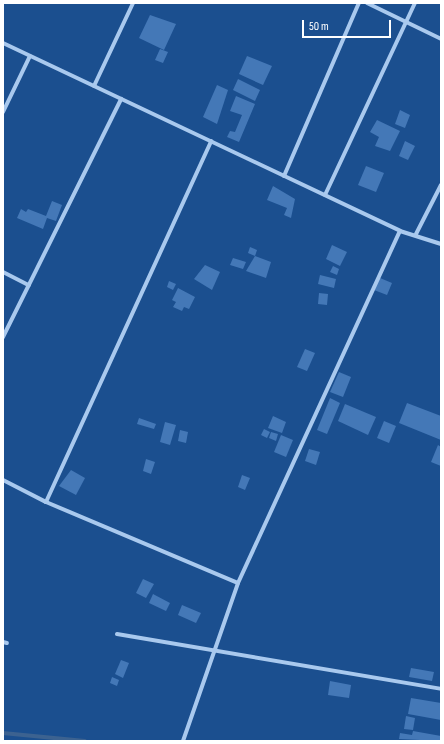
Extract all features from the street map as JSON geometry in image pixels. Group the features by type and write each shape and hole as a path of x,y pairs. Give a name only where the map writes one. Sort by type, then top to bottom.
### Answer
{"street":[{"path":"94,86 133,3"},
{"path":"284,176 359,3"},
{"path":"367,3 441,39"},
{"path":"325,195 415,3"},
{"path":"3,43 400,231 416,234 441,244"},
{"path":"3,112 30,56"},
{"path":"3,337 121,99"},
{"path":"46,502 211,142"},
{"path":"416,234 441,185"},
{"path":"183,741 238,583 400,231"},
{"path":"3,272 28,284"},
{"path":"3,480 46,502 238,583"},
{"path":"117,634 215,648 441,689"}],"building":[{"path":"150,15 176,24 164,50 139,38"},
{"path":"160,49 168,52 163,63 155,60"},
{"path":"247,56 272,66 263,85 239,74"},
{"path":"238,79 260,90 255,101 233,90"},
{"path":"217,85 228,90 217,124 203,117"},
{"path":"236,96 255,104 239,142 227,137 230,131 235,132 242,115 230,111"},
{"path":"400,110 410,115 405,128 395,124"},
{"path":"377,120 400,131 390,151 375,146 379,137 370,132"},
{"path":"405,141 415,146 408,160 399,156"},
{"path":"366,166 384,173 376,192 358,185"},
{"path":"273,186 295,199 291,218 284,215 287,208 267,200"},
{"path":"52,201 62,205 56,221 47,218 43,229 17,218 21,209 26,212 28,209 46,216"},
{"path":"332,245 347,252 340,266 326,259"},
{"path":"250,247 257,250 255,256 248,253"},
{"path":"255,256 271,262 266,278 246,271"},
{"path":"233,258 246,262 243,269 230,265"},
{"path":"205,265 220,272 212,290 194,279"},
{"path":"333,266 339,269 337,275 330,272"},
{"path":"320,275 336,279 334,288 318,284"},
{"path":"380,278 392,283 387,295 374,290"},
{"path":"169,281 176,284 173,290 167,287"},
{"path":"178,288 195,297 189,309 184,307 182,311 173,307 176,302 172,300"},
{"path":"319,293 328,294 327,305 318,304"},
{"path":"305,349 315,353 307,371 297,367"},
{"path":"339,372 351,377 343,397 330,392"},
{"path":"330,398 340,403 327,434 317,430"},
{"path":"407,403 441,416 441,440 399,423"},
{"path":"345,404 376,417 368,435 338,421"},
{"path":"273,416 286,422 282,433 268,428"},
{"path":"139,418 156,424 154,429 137,424"},
{"path":"384,421 396,426 389,443 377,438"},
{"path":"165,422 176,425 170,445 160,442"},
{"path":"264,429 270,432 267,438 261,435"},
{"path":"180,430 188,432 186,443 178,441"},
{"path":"271,432 278,434 276,441 269,438"},
{"path":"281,435 293,440 286,457 274,452"},
{"path":"438,445 441,447 441,466 431,462"},
{"path":"309,449 320,452 316,465 305,461"},
{"path":"146,459 155,462 151,474 143,471"},
{"path":"71,470 85,478 76,495 59,486"},
{"path":"242,475 250,478 245,490 238,487"},
{"path":"143,579 154,584 146,598 136,593"},
{"path":"153,594 170,603 166,611 149,603"},
{"path":"182,605 201,613 196,623 178,615"},
{"path":"121,660 129,663 123,678 115,674"},
{"path":"411,668 434,672 432,681 409,677"},
{"path":"112,677 119,680 117,686 110,683"},
{"path":"330,681 351,685 349,698 328,695"},
{"path":"411,698 441,703 441,720 408,714"},
{"path":"406,716 415,718 413,730 404,729"},
{"path":"413,731 441,736 441,741 399,739 400,733 412,735"}],"waterway":[{"path":"3,733 85,741"}]}
